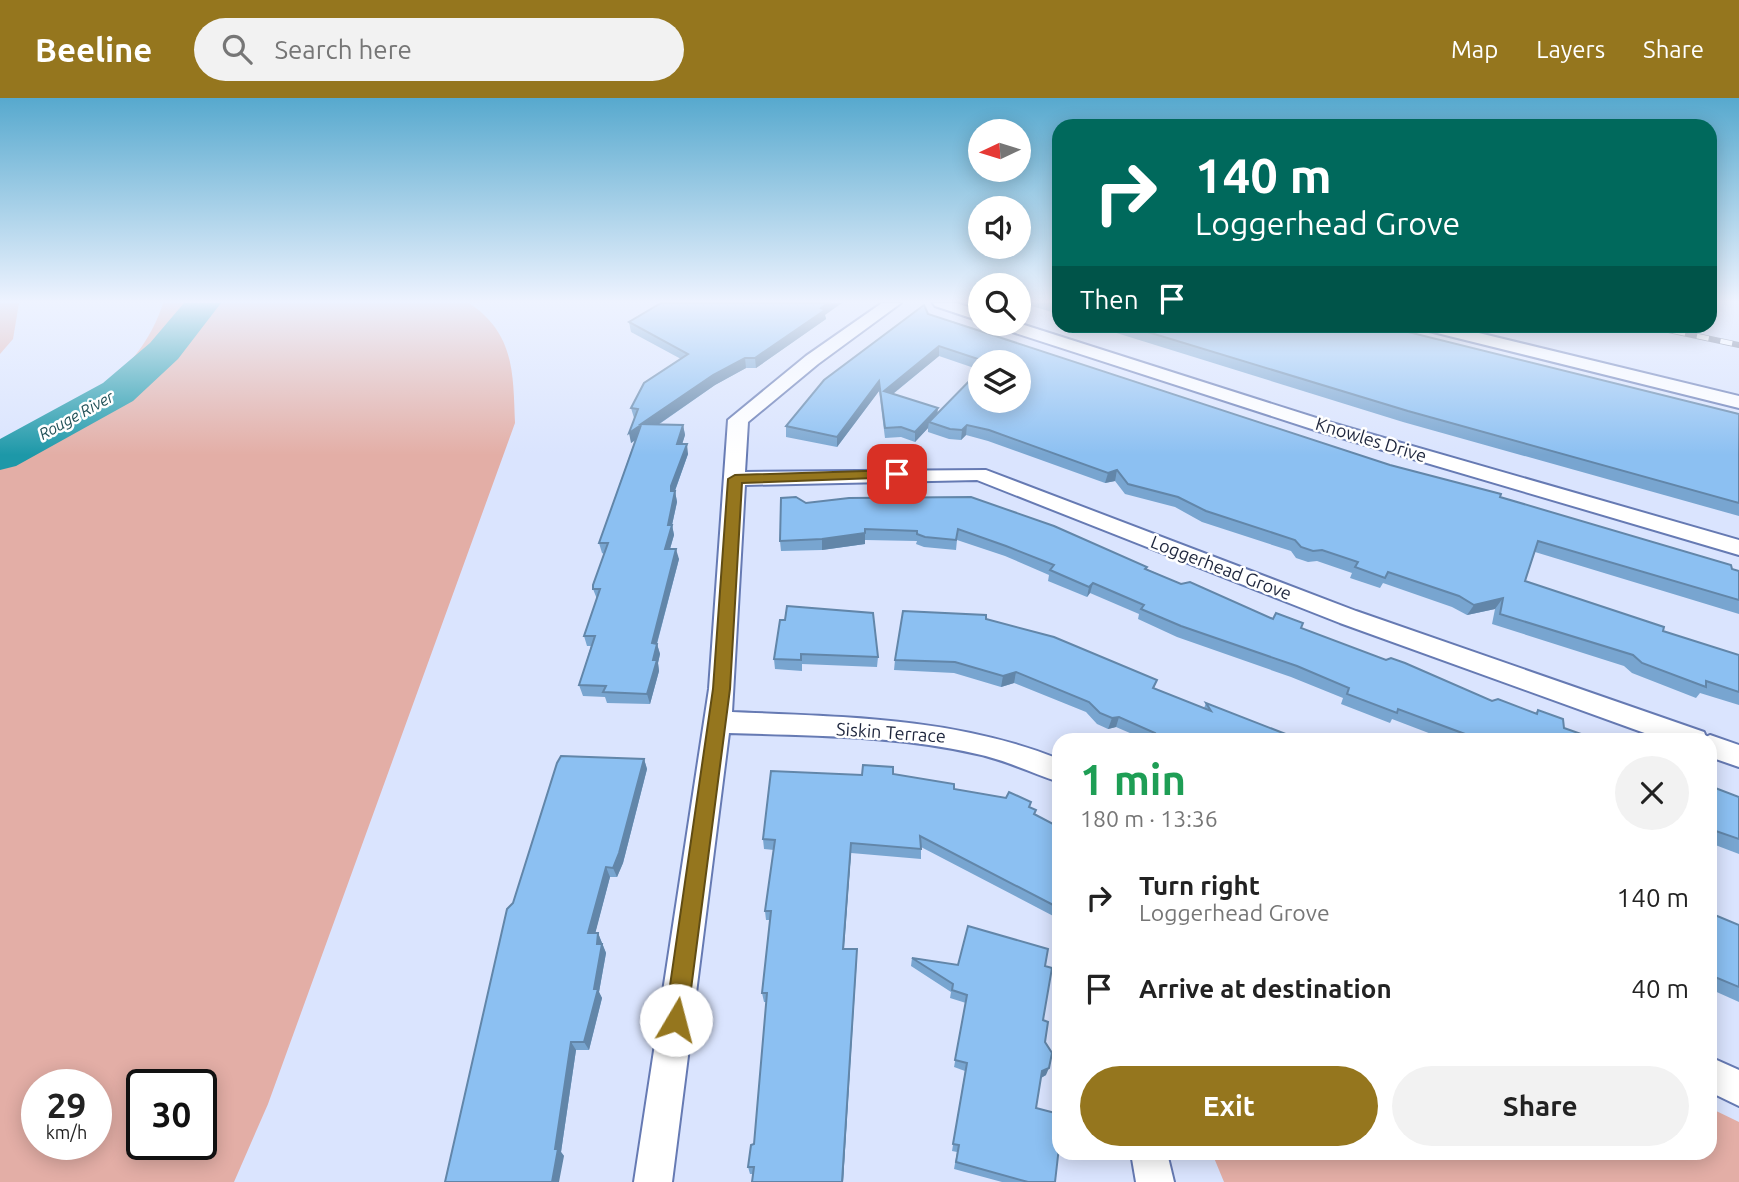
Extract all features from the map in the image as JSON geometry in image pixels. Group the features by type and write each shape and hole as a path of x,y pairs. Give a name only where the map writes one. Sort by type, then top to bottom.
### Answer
{"street":[{"path":"653,1182 717,722 738,420 821,354"},
{"name":"Knowles Drive","path":"1098,354 1325,427 1739,548"},
{"path":"1543,354 1739,402"},
{"name":"Loggerhead Grove","path":"735,479 979,474 1348,617 1674,733"},
{"name":"Siskin Terrace","path":"717,722 945,735 1035,759 1052,768"},
{"path":"1717,749 1739,757"},
{"path":"1717,1077 1739,1088"},
{"path":"1150,1160 1155,1182"}],"shaded area":[{"path":"136,354 508,354 512,371 515,423 268,1104 234,1182 0,1182 0,455 49,427 97,394"},
{"path":"1717,1111 1739,1122 1739,1182 1224,1182 1215,1160 1717,1160"}],"building":[{"path":"688,354 761,354 755,358 745,358 713,375 641,424 683,425 677,444 687,444 671,486 671,491 675,491 668,525 672,525 665,549 676,549 652,643 657,644 653,660 657,660 647,694 603,692 606,686 579,685 595,636 584,636 600,589 593,589 593,585 608,543 599,543 641,425 629,433 638,409 631,408 644,383"},
{"path":"859,354 930,354 884,391 938,408 915,432 901,427 885,428 879,381 837,437 786,426 824,380"},
{"path":"1031,354 1049,354 1390,465 1501,494 1500,497 1731,565 1732,569 1739,571 1739,600 1538,541 1525,581 1664,627 1663,631 1739,655 1739,692 1706,681 1706,687 1642,663 1633,655 1500,614 1503,598 1474,605 1459,596 1388,572 1385,578 1355,567 1358,562 1322,550 1313,551 1301,547 1295,540 1206,511 1178,497 1128,484 1117,470 1108,473 989,430 967,425 962,430 950,429 929,422 968,382 968,413 1031,413"},
{"path":"1219,354 1495,354 1739,414 1739,503 1408,411"},
{"path":"796,497 806,503 849,498 971,497 1054,526 1147,567 1145,569 1181,584 1190,582 1273,619 1276,613 1303,623 1301,628 1386,660 1391,658 1405,663 1492,701 1498,699 1537,714 1538,710 1563,719 1564,728 1578,733 1462,733 1398,709 1397,713 1347,694 1349,688 1297,666 1181,626 1141,609 1144,605 1093,583 1089,587 1050,570 1054,565 958,529 956,540 925,537 917,534 917,531 865,529 865,533 780,541 781,498"},
{"path":"787,606 873,613 878,657 801,654 801,660 774,659 780,620 785,620"},
{"path":"903,611 986,615 986,619 1054,637 1157,680 1153,688 1211,711 1206,703 1283,733 1155,733 1119,717 1112,718 1100,713 1089,702 1016,672 1003,676 955,662 895,660"},
{"path":"561,756 644,759 619,853 613,868 606,867 588,933 598,933 597,944 602,944 594,989 598,989 584,1042 571,1042 552,1182 445,1182 507,909 513,903"},
{"path":"863,765 893,767 893,774 954,784 954,789 1006,798 1009,792 1031,802 1029,807 1036,810 1034,814 1052,823 1052,904 920,836 921,849 851,843 843,949 857,949 842,1182 752,1182 754,1167 748,1167 751,1145 754,1144 767,993 762,993 771,911 765,911 775,840 763,839 771,771 862,775"},
{"path":"1717,789 1739,797 1739,839 1717,831"},
{"path":"1717,916 1739,925 1739,987 1717,978"},
{"path":"968,926 1048,949 1045,966 1052,968 1043,1020 1048,1022 1045,1042 1052,1053 1049,1068 1042,1071 1036,1108 1052,1112 1052,1160 1058,1160 1055,1182 1028,1182 956,1162 959,1145 953,1144 967,1063 955,1060 967,995 952,990 953,984 912,958 958,965"}],"waterway":[{"name":"Rouge River","path":"0,457 118,392 161,354"}],"route":[{"path":"676,1020 722,689 735,479 897,474"}]}
